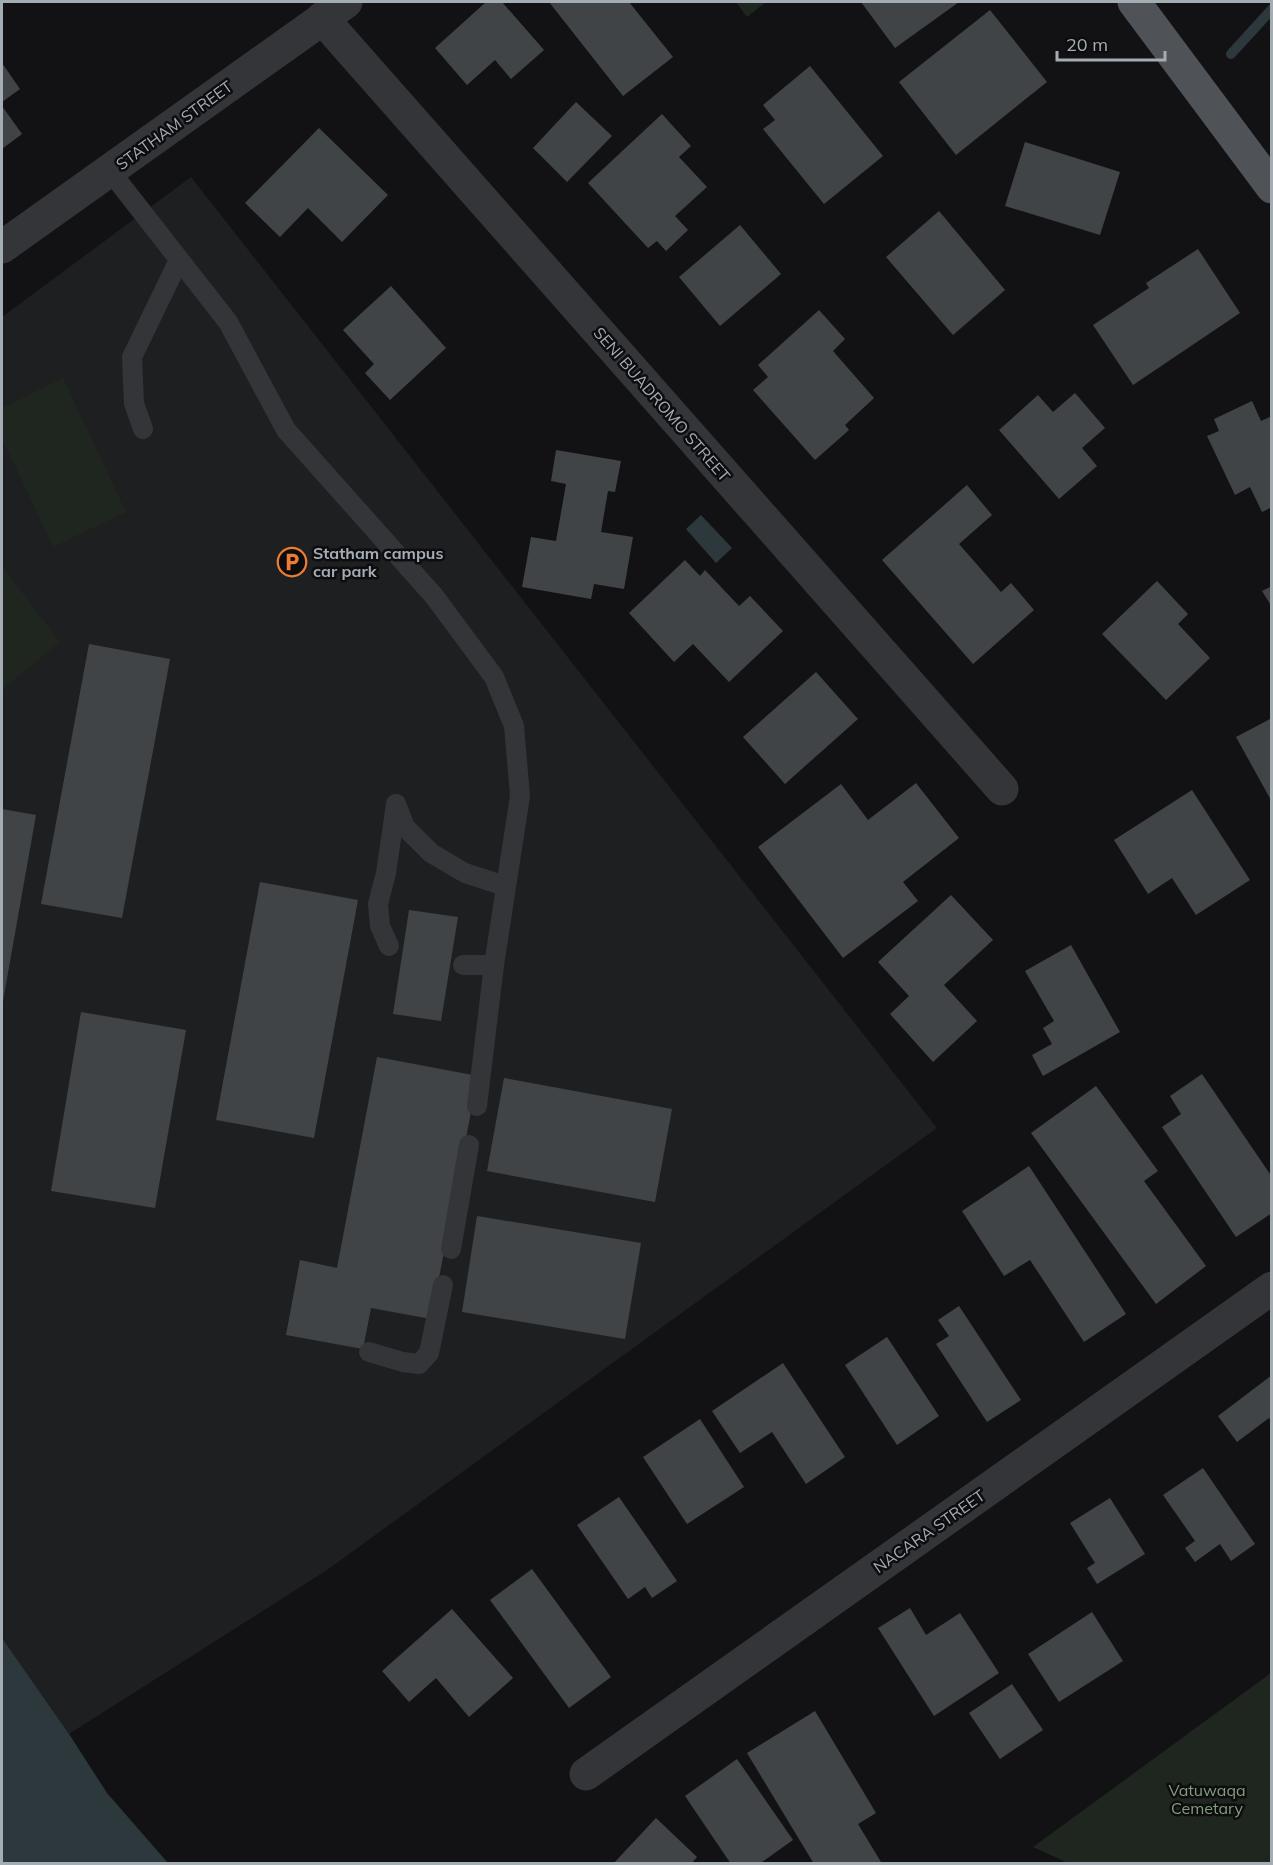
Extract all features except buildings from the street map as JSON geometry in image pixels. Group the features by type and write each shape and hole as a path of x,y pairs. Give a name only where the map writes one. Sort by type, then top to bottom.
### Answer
{"main road":[{"path":"1134,2 1272,187"}],"street":[{"name":"STATHAM STREET","path":"2,247 334,10"},
{"name":"SENI BUADROMO STREET","path":"334,10 1002,789"},
{"name":"NACARA STREET","path":"585,1774 1272,1288"}],"lane":[{"path":"110,171 228,322 286,430 434,596 494,678 514,726 520,796 494,965 477,1106"},
{"path":"143,429 134,403 132,357 179,260"},
{"path":"389,946 380,926 378,904 386,873 396,804 405,827 431,853 465,873 506,886"},
{"path":"463,965 494,965"},
{"path":"451,1249 469,1145"},
{"path":"369,1353 419,1364 429,1353 443,1285"}],"shaded area":[{"path":"191,177 937,1128 327,1570 69,1734 2,1638 2,317"},
{"path":"701,515 732,548 716,563 686,529"},
{"path":"2,1638 107,1793 168,1863 2,1863"}],"green space":[{"path":"736,2 766,2 747,17"},
{"path":"63,378 126,512 53,547 2,438 2,408"},
{"path":"2,566 60,642 2,690"},
{"name":"Vatuwaqa Cemetary","path":"1271,1673 1271,1863 1068,1863 1033,1847"}],"waterway":[{"path":"1231,54 1272,9"}],"place":[{"name":"Statham campus car park","path":"292,562"}]}
